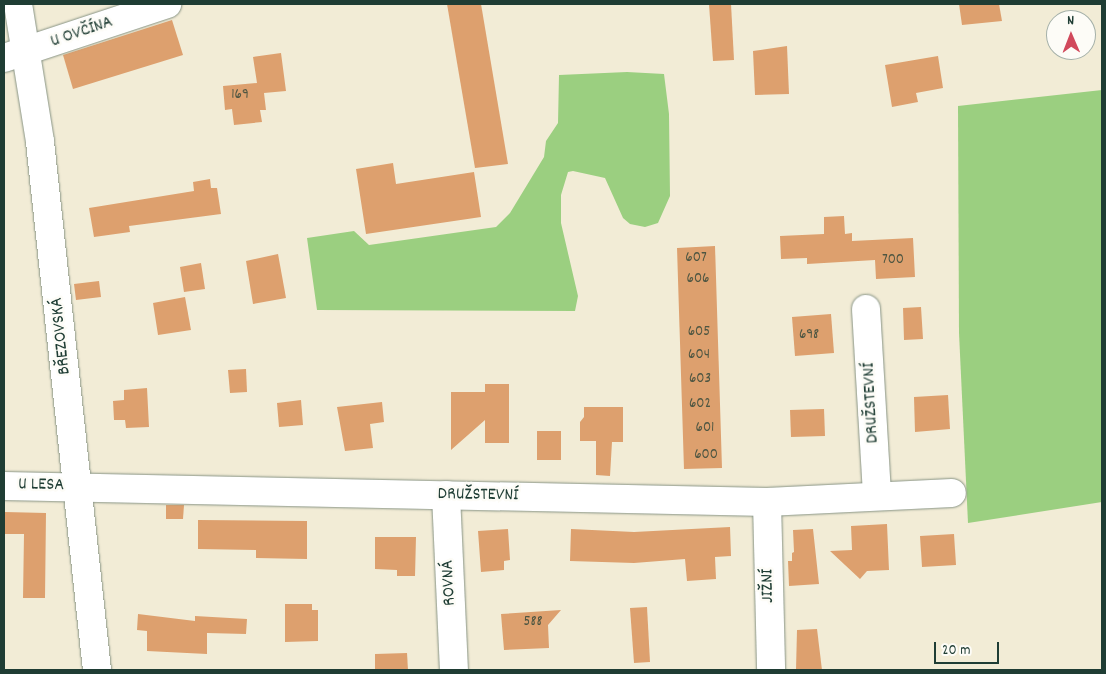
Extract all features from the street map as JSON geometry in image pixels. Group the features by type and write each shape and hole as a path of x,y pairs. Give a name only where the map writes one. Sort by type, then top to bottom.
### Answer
{"street":[{"name":"BŘEZOVSKÁ","path":"18,4 14,55 40,142 79,487 97,670"},
{"name":"U OVČÍNA","path":"14,55 167,4"},
{"name":"DRUŽSTEVNÍ","path":"866,309 877,496"},
{"name":"U LESA","path":"4,486 79,487"},
{"name":"DRUŽSTEVNÍ","path":"79,487 767,502 952,493"},
{"name":"ROVNÁ","path":"446,495 454,670"},
{"name":"JIŽNÍ","path":"767,502 771,670"}],"green space":[{"path":"627,72 664,74 669,114 670,196 658,223 645,227 630,224 623,218 605,178 573,171 568,172 561,195 561,223 578,296 575,311 317,310 307,238 354,231 369,245 496,227 510,213 544,157 546,141 558,123 559,75"},
{"path":"1102,90 1102,502 968,523 959,333 958,106"}],"building":[{"path":"447,4 481,4 508,164 475,168"},
{"path":"709,4 731,4 734,60 713,61"},
{"path":"959,4 999,4 1002,21 962,25"},
{"path":"172,20 183,55 73,89 63,55"},
{"path":"787,46 789,94 755,95 753,51"},
{"path":"281,53 286,91 264,93 266,110 260,110 262,122 234,125 232,109 225,110 223,86 257,83 253,57"},
{"path":"938,56 943,88 916,93 918,102 892,107 885,65"},
{"path":"393,163 396,184 474,172 481,217 366,234 356,169"},
{"path":"210,179 211,188 217,188 221,214 129,226 130,232 94,237 89,208 194,191 193,182"},
{"path":"844,216 845,234 852,233 852,241 913,238 915,277 876,279 875,260 807,264 807,258 781,259 780,236 824,234 824,217"},
{"path":"715,246 722,468 684,469 677,248"},
{"path":"278,254 286,298 253,304 246,261"},
{"path":"201,263 205,289 184,292 180,267"},
{"path":"99,281 101,297 76,300 74,284"},
{"path":"185,297 191,330 158,335 153,303"},
{"path":"921,307 923,339 904,340 903,308"},
{"path":"831,314 834,353 795,356 792,317"},
{"path":"246,369 247,392 230,393 228,370"},
{"path":"485,384 509,384 509,443 485,443 485,420 451,450 451,392 485,392"},
{"path":"147,388 149,427 126,428 125,420 114,420 113,401 124,400 124,390"},
{"path":"948,395 950,429 915,432 914,397"},
{"path":"301,400 303,425 279,427 277,403"},
{"path":"382,402 384,422 370,424 373,448 345,451 337,407"},
{"path":"584,407 623,407 623,442 612,442 610,476 596,475 596,441 580,441 580,422 584,417"},
{"path":"824,409 825,436 791,437 790,410"},
{"path":"537,431 561,431 561,460 537,460"},
{"path":"166,505 184,505 183,519 166,519"},
{"path":"5,512 46,513 45,598 23,598 24,534 4,534"},
{"path":"198,520 307,521 307,559 256,558 256,550 198,549"},
{"path":"887,524 889,570 867,571 860,579 830,551 852,550 851,526"},
{"path":"730,527 731,556 715,557 716,579 687,581 685,559 634,563 570,561 571,529 634,532"},
{"path":"508,529 510,560 504,561 504,570 481,572 478,531"},
{"path":"813,529 819,584 789,586 788,561 792,561 792,553 794,552 793,530"},
{"path":"954,534 956,565 922,567 920,536"},
{"path":"375,537 416,537 415,576 397,576 397,570 375,569"},
{"path":"285,604 312,604 312,610 318,610 318,641 285,642"},
{"path":"647,607 650,662 634,663 630,608"},
{"path":"561,610 548,625 549,648 504,650 501,614"},
{"path":"138,614 195,621 195,616 247,619 246,634 207,633 207,654 147,651 147,631 137,630"},
{"path":"817,629 822,670 796,670 797,630"},
{"path":"407,653 408,670 375,670 375,654"}]}
